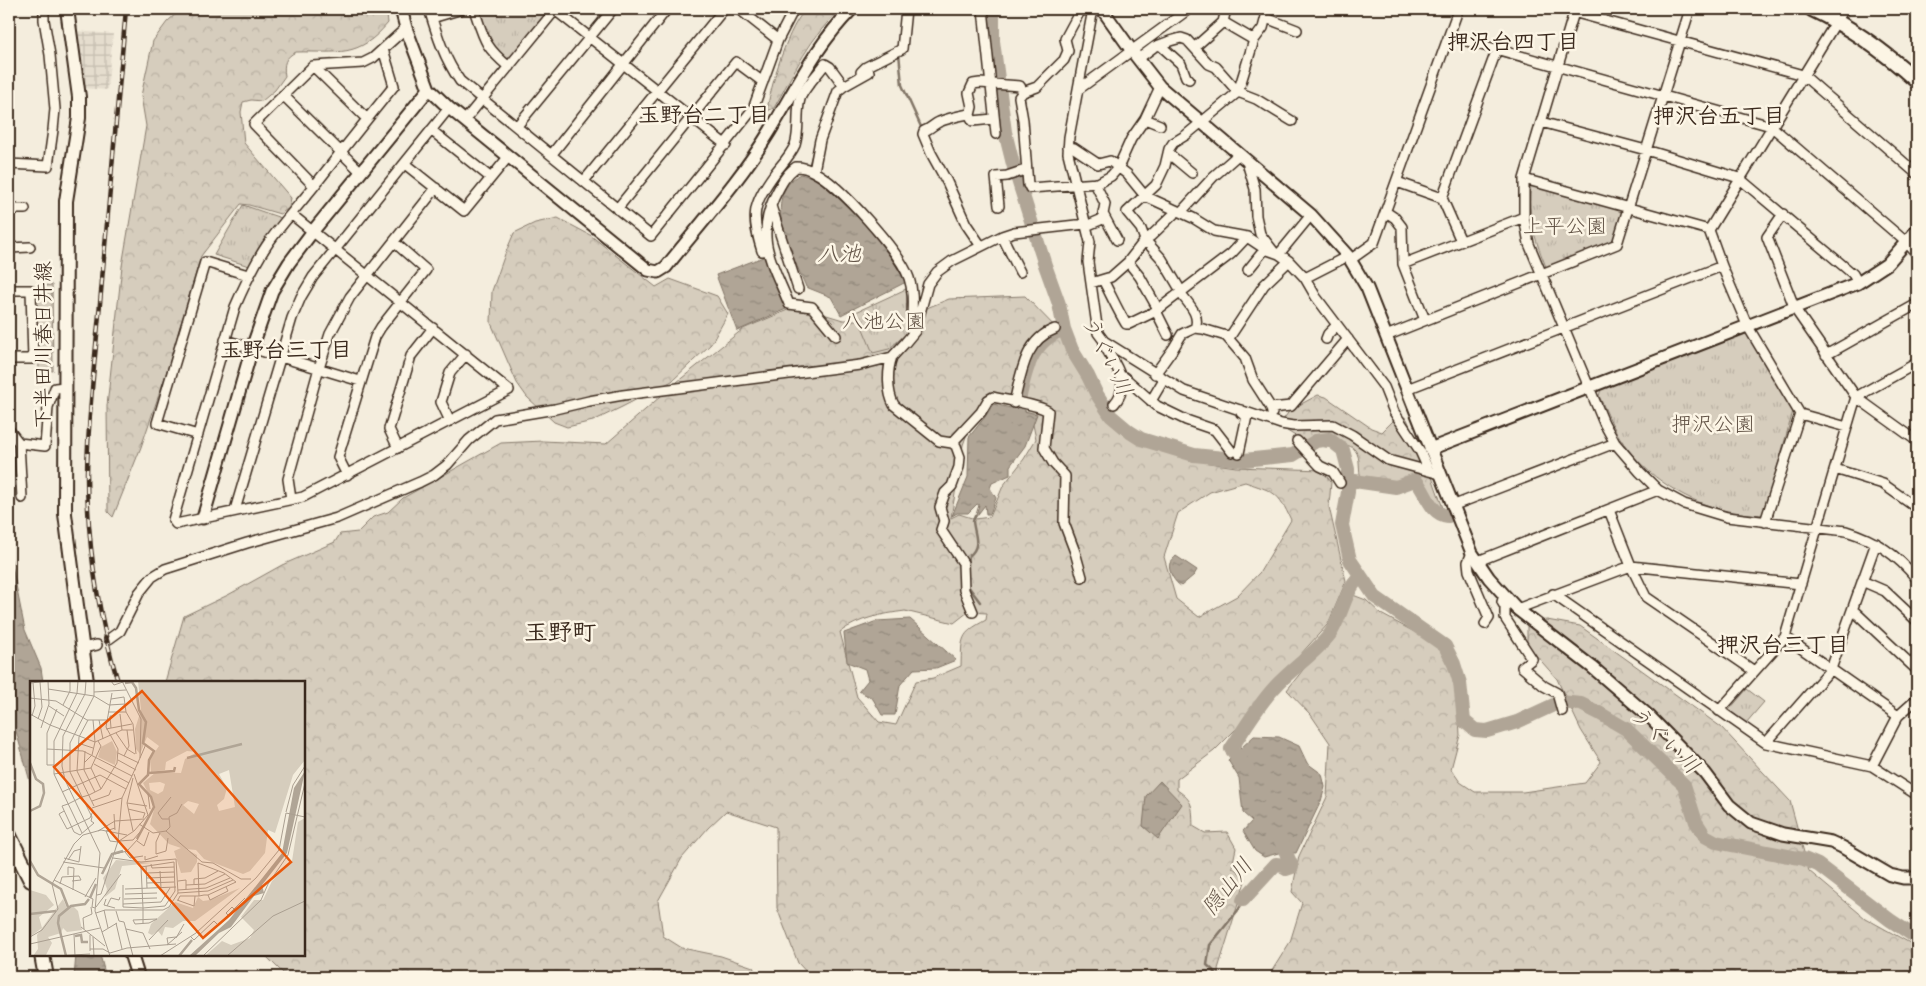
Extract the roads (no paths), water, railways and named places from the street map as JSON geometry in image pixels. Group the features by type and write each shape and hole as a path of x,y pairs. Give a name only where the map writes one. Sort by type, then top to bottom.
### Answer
{"main road":[{"name":"下半田川春日井線","path":"68,9 79,97 79,118 66,201 65,514 87,681"},
{"path":"1812,9 1840,14 1917,81"},
{"path":"9,836 30,878"},
{"path":"42,956 46,977"},
{"path":"131,956 138,977"}],"street":[{"path":"9,164 48,166 55,109 44,9"},
{"path":"401,9 406,28 429,89 448,108 648,270 658,272 666,267 748,164 796,95 825,64 830,67 844,86"},
{"path":"462,9 431,13 440,45 460,81 651,236 753,109 778,40 794,9"},
{"path":"474,9 485,42 494,54 509,67"},
{"path":"465,120 555,9 726,145"},
{"path":"517,126 613,9"},
{"path":"552,154 667,9"},
{"path":"584,181 724,9"},
{"path":"739,9 778,40"},
{"path":"767,250 762,251 755,228 754,212 760,195 788,158 795,144 798,127 796,95 818,50 834,27 852,9"},
{"path":"814,172 820,140 838,91 866,74 861,72 866,67 902,49 906,9"},
{"path":"983,9 989,84 996,134"},
{"path":"1085,9 1079,13 1066,39 1068,51 1064,60 1037,87 1024,92 1018,101 1023,120 1029,187 1095,183 1111,176 1118,168 1131,139 1145,118 1160,87"},
{"path":"1093,9 1068,153 1090,242 1088,262 1098,333 1104,341 1164,380 1198,397 1293,426 1332,425 1352,435 1388,460 1434,473"},
{"path":"1102,9 1160,87 1311,215 1349,258 1367,288 1386,336 1430,449 1434,473"},
{"path":"1079,89 1135,55 1189,9"},
{"path":"1195,47 1223,22 1226,9"},
{"path":"1195,328 1194,311 1180,292 1162,259 1145,240 1141,229 1127,212 1156,185 1173,143 1231,100 1238,92 1254,40 1263,28 1268,9"},
{"path":"1562,9 1574,10 1803,75 1917,174"},
{"path":"1386,336 1617,244 1690,9"},
{"path":"1574,10 1524,179 1524,217 1529,244 1588,387 1615,443 1626,458 1658,490 1684,504 1727,517 1846,531 1876,543 1893,554 1917,579"},
{"path":"1305,278 1349,258 1374,243 1457,13"},
{"path":"1840,14 1709,230 1747,325 1800,414 1847,427"},
{"path":"1266,18 1297,30"},
{"path":"1223,22 1254,40"},
{"path":"314,186 254,124 313,66 363,64 383,50 406,28"},
{"path":"1449,36 1772,126 1906,242 1917,254"},
{"path":"1135,55 1181,38 1187,40 1238,92 1256,99 1292,121"},
{"path":"1160,45 1181,64 1186,77 1189,79"},
{"path":"1461,241 1442,198 1497,49"},
{"path":"291,214 509,390 304,497 235,510 176,524 173,520 225,340 248,276 268,242 394,86 383,50"},
{"path":"617,209 736,62 763,82"},
{"path":"313,66 368,119"},
{"path":"981,246 966,224 923,134 924,131 932,128 936,122 970,115 972,107 969,93 974,84 1020,86 1024,92"},
{"path":"203,518 252,348 272,291 289,263 313,231 429,89"},
{"path":"283,95 360,172"},
{"path":"235,510 280,356 301,297 313,277 335,248 448,108"},
{"path":"969,114 973,121 993,119"},
{"path":"1145,118 1160,125"},
{"path":"1540,122 1646,150 1739,178 1854,274 1858,283"},
{"path":"431,130 491,178"},
{"path":"1068,147 1074,148 1098,164 1110,160 1127,174 1145,196 1214,231 1247,238 1289,260 1305,278 1316,297 1384,387 1394,412 1434,473 1452,506 1475,557 1489,578 1518,609 1592,667 1650,717 1705,773 1730,804 1751,824 1783,834 1832,842 1890,875 1903,878 1917,878"},
{"path":"1168,153 1192,173"},
{"path":"404,164 464,211 509,156"},
{"path":"1091,283 1111,277 1128,262 1145,240 1179,212 1214,176 1244,158"},
{"path":"1244,158 1255,189 1256,216 1260,234 1273,252"},
{"path":"836,336 812,307 789,304 767,250 765,225 771,206 788,173 796,167 814,172 833,185 878,232 902,266 909,278 912,296 912,335"},
{"path":"998,206 996,177 1022,171"},
{"path":"1524,179 1709,230"},
{"path":"1396,182 1442,198"},
{"path":"1095,183 1105,204 1103,214 1115,232 1117,240"},
{"path":"291,499 288,479 330,334 350,297 436,188"},
{"path":"771,206 798,289"},
{"path":"9,209 25,209"},
{"path":"1386,212 1395,218 1402,227 1403,264 1425,320"},
{"path":"1783,214 1767,237 1795,309 1856,397 1917,441"},
{"path":"1248,270 1273,252 1311,215"},
{"path":"1403,264 1524,217"},
{"path":"973,612 964,590 962,563 941,530 944,521 940,507 945,493 955,479 960,457 956,446 952,443 939,441 894,405 890,398 889,364 892,357 915,331 928,284 937,272 952,261 1002,236 1043,228 1086,225 1105,218"},
{"path":"1430,449 1858,283 1887,264 1917,230"},
{"path":"1002,236 1020,272"},
{"path":"1103,280 1114,300 1114,305 1126,324 1129,324 1157,310 1231,254 1247,238"},
{"path":"347,474 338,457 375,337 426,270 394,242"},
{"path":"9,248 30,248"},
{"path":"1226,336 1233,332 1264,285 1289,260"},
{"path":"198,435 157,423 205,262 248,276"},
{"path":"1128,262 1140,277 1168,335"},
{"path":"1407,390 1722,266"},
{"path":"9,290 31,290 33,359 9,359"},
{"path":"1826,355 1917,304"},
{"path":"1326,339 1328,334 1337,325"},
{"path":"398,448 389,429 411,356 433,328"},
{"path":"1155,374 1182,334 1195,328 1226,336 1245,358 1254,380 1271,408 1272,420"},
{"path":"1014,403 1023,365 1031,348 1048,331 1055,329"},
{"path":"1271,408 1291,406 1348,339"},
{"path":"225,340 360,381"},
{"path":"1104,341 1104,345 1121,376 1123,390 1119,399 1114,404"},
{"path":"450,421 441,402 450,373 466,354"},
{"path":"109,640 120,631 139,593 152,577 165,569 247,543 337,518 420,482 447,465 469,440 495,419 555,409 623,394 860,365 892,357"},
{"path":"1720,710 1785,637 1856,397 1915,368"},
{"path":"1121,376 1157,406 1186,420 1215,430 1236,452 1247,416 1241,413 1241,410"},
{"path":"1152,401 1164,380"},
{"path":"19,443 45,446 48,407 55,388 65,387"},
{"path":"952,443 981,412 988,400 993,397 1014,403 1042,407 1048,411 1044,448 1053,463 1065,476 1064,522 1076,552 1082,577"},
{"path":"1765,522 1800,414"},
{"path":"9,430 19,443 22,498"},
{"path":"1297,441 1320,466 1333,472 1340,483"},
{"path":"1452,506 1615,443"},
{"path":"1835,469 1883,484 1917,508"},
{"path":"1485,624 1489,618 1468,571 1468,562 1475,557 1609,510 1658,490"},
{"path":"1609,510 1631,566 1646,597 1754,672"},
{"path":"1766,743 1831,669 1876,543"},
{"path":"1518,609 1553,594 1631,566 1801,584"},
{"path":"1862,581 1885,590 1917,621"},
{"path":"1553,594 1766,743 1872,766 1917,795"},
{"path":"1504,595 1502,602 1505,607 1505,618 1532,659 1522,667 1544,686 1557,694 1562,711"},
{"path":"1853,610 1916,668"},
{"path":"1785,637 1898,716"},
{"path":"82,648 97,645"},
{"path":"1872,766 1898,716 1917,699"}],"water":[{"name":"八池","path":"800,174 812,177 822,183 875,232 906,282 841,315 831,297 806,287 788,243 780,212 782,198 788,185"},
{"path":"766,256 786,309 737,331 716,275"},
{"path":"993,404 1037,414 1025,446 1010,466 1010,475 992,483 990,488 996,498 990,514 986,514 985,505 975,518 979,505 977,504 968,513 957,513 952,516 968,477 969,437"},
{"path":"9,550 25,630 41,668 43,681 30,681 30,781 16,731 15,700 11,669 9,668"},
{"path":"1176,556 1197,570 1181,586 1174,579 1169,566"},
{"path":"910,619 956,660 936,668 914,669 900,685 895,715 882,715 873,699 859,691 868,680 865,669 847,662 844,633 877,621"},
{"path":"1254,736 1279,737 1299,746 1307,763 1322,774 1325,787 1321,801 1296,853 1282,852 1264,857 1255,851 1243,831 1252,821 1243,813 1239,778 1228,760"},
{"path":"1160,781 1182,804 1158,839 1143,826 1146,796"},
{"path":"76,956 100,956 106,977 74,977"}],"waterway":[{"name":"うぐい川","path":"993,9 993,41 1005,132 1013,164 1059,304 1064,329 1072,350 1111,416 1141,439 1194,455 1244,460 1293,455 1316,441 1329,439 1343,450 1348,469 1348,492 1342,525 1350,560 1375,597 1445,646 1454,664 1460,683 1464,721 1475,730 1487,731 1517,722 1560,702 1581,704 1626,729 1684,785 1696,822 1705,836 1716,842 1804,859 1818,865 1890,920 1917,938"},
{"path":"899,53 902,85 922,129"},
{"path":"809,167 813,153"},
{"path":"1015,419 1024,379 1033,355 1041,344 1064,329"},
{"path":"1348,480 1396,487 1415,480 1436,511 1448,516"},
{"path":"967,573 969,556 976,544 973,521 975,516"},
{"path":"1246,767 1231,749 1269,694 1330,634 1338,620 1350,589 1360,577"},
{"path":"968,586 980,602"},
{"name":"隠山川","path":"1243,900 1276,864 1284,865 1286,869 1292,867 1279,836"},
{"name":"隠山川","path":"1216,977 1215,972 1207,965 1210,945 1239,909 1243,900"}],"railway":[{"path":"118,681 99,605 95,579 89,526 87,473 91,401 126,9"},
{"path":"235,972 238,977"}],"district":[{"name":"押沢台四丁目","path":"1513,44"},
{"name":"玉野台二丁目","path":"704,117"},
{"name":"押沢台五丁目","path":"1719,118"},
{"name":"玉野台三丁目","path":"286,352"},
{"name":"玉野町","path":"560,634"},
{"name":"押沢台三丁目","path":"1783,647"}],"park label":[{"name":"上平公園","path":"1565,228"},
{"name":"八池公園","path":"884,323"},
{"name":"押沢公園","path":"1713,426"}]}
